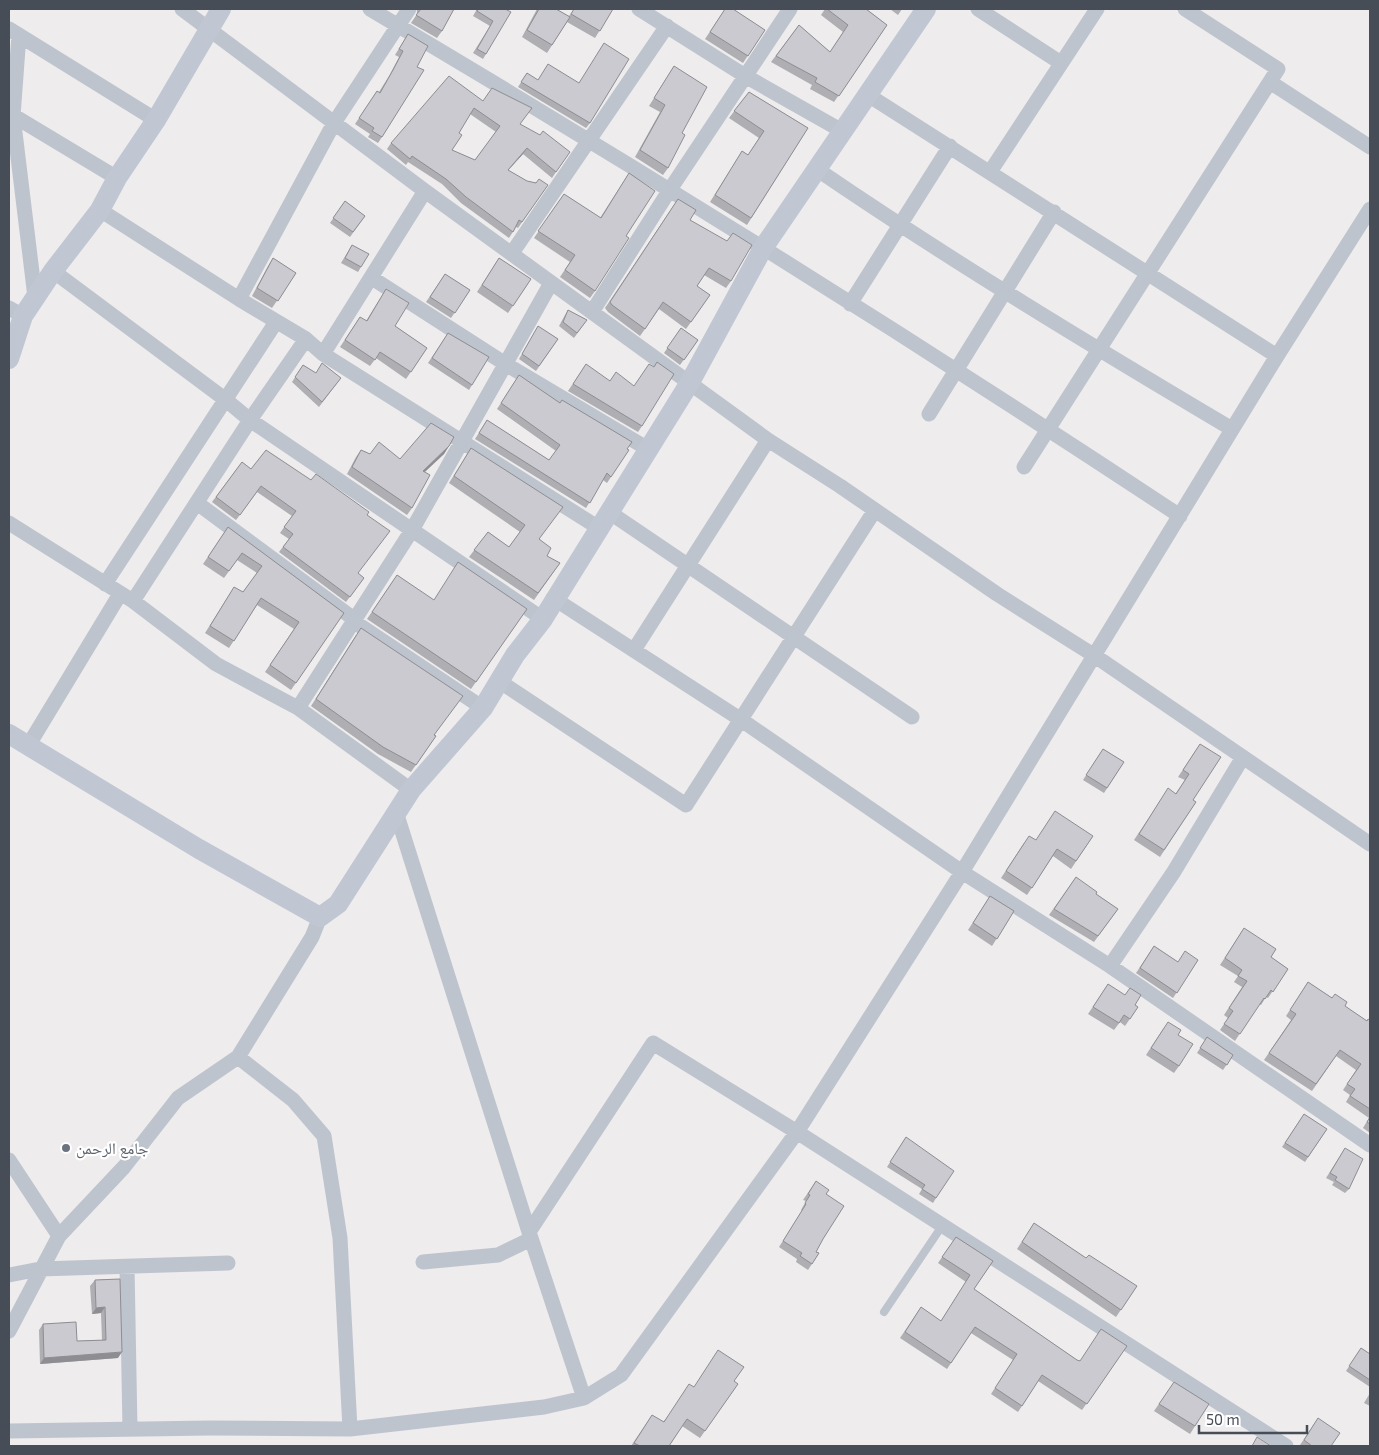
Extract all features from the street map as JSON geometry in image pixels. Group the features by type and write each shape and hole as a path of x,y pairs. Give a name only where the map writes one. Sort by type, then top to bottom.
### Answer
{"street":[{"path":"182,9 425,191 768,440 998,594 1095,656 1370,844"},
{"path":"9,359 16,312 35,297 100,210 116,178 156,120 208,28 221,9"},
{"path":"370,9 589,140 763,248 1049,429 1180,516"},
{"path":"239,299 334,123 409,9"},
{"path":"639,9 747,77 844,132"},
{"path":"592,312 669,191 747,77 790,9"},
{"path":"9,1331 59,1236 124,1167 178,1098 238,1057 312,937 320,917 338,904 346,894 411,790 483,708 514,655 543,618 553,598 689,384 763,248 844,132 926,9"},
{"path":"978,9 1061,63"},
{"path":"990,172 1096,9"},
{"path":"1024,467 1150,273 1278,69 1185,9"},
{"path":"512,254 667,26"},
{"path":"35,297 11,114 14,32 156,120"},
{"path":"1270,82 1370,146"},
{"path":"868,95 1150,273 1277,356"},
{"path":"11,114 116,178"},
{"path":"850,304 950,146"},
{"path":"818,170 899,225 1100,350 1232,429"},
{"path":"323,354 425,191"},
{"path":"9,1431 350,1429 544,1407 584,1398 622,1375 797,1132 962,872 1232,429 1370,209"},
{"path":"100,210 239,299 306,339 323,354 462,443 688,565 912,717"},
{"path":"929,414 1054,212"},
{"path":"53,271 250,420 543,618"},
{"path":"372,278 507,364 648,449"},
{"path":"298,708 412,530 551,283"},
{"path":"105,584 276,322"},
{"path":"28,746 126,597 197,502 250,420 306,339"},
{"path":"634,650 768,440"},
{"path":"197,502 353,620 483,708"},
{"path":"499,681 686,806 875,510"},
{"path":"9,523 126,597 216,664 298,708 411,790"},
{"path":"553,598 740,719 962,872 1110,966 1370,1145"},
{"path":"9,734 269,890 320,917"},
{"path":"1110,966 1174,873 1243,756"},
{"path":"396,812 530,1236 584,1398"},
{"path":"423,1262 498,1255 530,1236 653,1043 797,1132 1286,1446"},
{"path":"238,1057 292,1100 324,1136 340,1238 350,1429"},
{"path":"9,1160 59,1236"},
{"path":"9,1276 40,1269 228,1263"},
{"path":"127,1266 130,1429"}],"lane":[{"path":"884,1312 942,1226"}],"building":[{"path":"421,9 454,9 442,31 416,15"},
{"path":"478,9 505,9 511,12 486,54 477,49 493,21 477,11"},
{"path":"539,9 556,9 570,17 552,45 527,30"},
{"path":"574,9 613,9 600,31 571,14"},
{"path":"725,9 733,9 765,30 748,56 710,32"},
{"path":"827,9 866,9 887,25 839,96 815,82 817,78 776,56 799,25 830,52 848,25"},
{"path":"408,34 428,46 417,67 424,70 382,137 372,131 374,128 359,118 377,91 380,93 403,51 399,49"},
{"path":"604,43 629,59 590,123 521,82 527,73 538,80 548,64 579,83"},
{"path":"674,66 707,87 682,133 685,135 668,168 640,150 665,105 654,98"},
{"path":"449,76 483,101 492,88 532,108 520,124 540,135 543,131 570,152 556,172 527,148 508,170 527,181 536,183 539,179 548,185 522,222 519,220 513,232 466,197 446,179 412,156 410,159 391,143","holes":["474,108 500,126 475,160 452,150 462,135 459,133"]},
{"path":"749,92 808,128 751,218 715,195 742,151 748,155 764,131 734,111"},
{"path":"629,173 655,191 626,236 629,238 595,291 565,270 575,255 538,231 564,194 601,218"},
{"path":"678,199 696,210 690,220 727,241 733,233 752,245 731,281 709,268 697,286 710,295 691,322 663,302 645,329 610,302"},
{"path":"345,201 365,216 353,232 333,218"},
{"path":"352,245 369,254 361,267 345,258"},
{"path":"273,258 296,273 278,301 257,288"},
{"path":"499,258 531,279 513,306 482,285"},
{"path":"445,274 470,290 455,313 430,297"},
{"path":"386,289 409,303 395,326 427,348 411,372 380,352 375,360 345,340 360,317 367,321"},
{"path":"568,310 587,320 577,333 563,322"},
{"path":"538,326 558,339 539,366 522,354"},
{"path":"681,328 698,340 684,360 667,348"},
{"path":"448,333 489,357 472,385 432,358"},
{"path":"657,362 674,374 642,426 573,384 586,364 610,381 616,372 634,386 649,364 654,367"},
{"path":"322,363 341,378 322,402 295,377 303,365 316,373"},
{"path":"519,375 560,403 562,400 632,442 627,449 629,450 611,477 607,473 590,503 479,433 487,420 549,460 560,445 501,403"},
{"path":"431,423 454,437 449,446 423,471 430,475 412,508 352,467 361,450 370,454 379,442 400,459"},
{"path":"471,448 563,507 539,539 551,548 547,556 560,563 538,593 474,550 488,532 509,547 525,525 454,476"},
{"path":"266,450 311,480 316,474 369,512 367,515 390,531 358,573 364,578 350,597 283,547 293,534 284,527 296,511 261,486 240,515 216,497 242,462 251,469"},
{"path":"228,527 344,613 296,683 270,665 299,622 261,598 234,641 210,626 234,587 243,592 262,566 242,553 229,571 208,557"},
{"path":"458,562 527,609 476,682 372,612 397,575 434,600"},
{"path":"361,628 463,696 434,735 436,736 416,765 383,747 316,699"},
{"path":"1200,744 1221,757 1193,800 1196,802 1164,850 1139,834 1168,788 1176,794 1189,774 1183,770"},
{"path":"1103,749 1124,762 1107,788 1086,775"},
{"path":"1055,811 1093,836 1076,861 1057,849 1032,888 1006,871 1029,836 1036,840"},
{"path":"1076,877 1118,909 1098,936 1054,909"},
{"path":"990,896 1014,911 997,939 973,923"},
{"path":"1244,928 1276,949 1271,957 1288,969 1273,992 1271,990 1264,998 1240,1034 1224,1024 1233,1011 1229,1008 1247,981 1238,976 1242,970 1225,958"},
{"path":"1154,946 1178,962 1185,951 1198,960 1177,993 1140,968"},
{"path":"1308,982 1332,998 1335,994 1347,1002 1345,1006 1367,1021 1368,1019 1370,1020 1370,1109 1350,1096 1355,1089 1347,1084 1361,1064 1340,1050 1316,1084 1269,1053 1296,1014 1290,1010"},
{"path":"1108,984 1125,995 1130,988 1141,995 1135,1005 1138,1007 1130,1019 1124,1015 1119,1023 1093,1007"},
{"path":"1168,1022 1181,1030 1178,1035 1193,1044 1179,1066 1151,1048"},
{"path":"1207,1037 1233,1055 1227,1065 1200,1048"},
{"path":"1304,1114 1327,1129 1308,1157 1285,1143"},
{"path":"906,1137 954,1171 936,1198 922,1189 925,1185 890,1162"},
{"path":"1345,1148 1363,1159 1349,1189 1335,1180 1337,1177 1330,1173"},
{"path":"816,1181 829,1190 826,1194 844,1206 823,1239 816,1252 819,1253 812,1264 800,1256 802,1253 783,1241 806,1204 810,1195 808,1194"},
{"path":"1034,1223 1086,1258 1089,1255 1137,1286 1121,1310 1022,1242"},
{"path":"956,1237 993,1261 974,1289 1077,1360 1080,1361 1101,1329 1127,1346 1087,1404 1042,1375 1022,1406 995,1388 1017,1354 975,1327 951,1363 905,1332 921,1307 941,1321 970,1275 942,1257"},
{"path":"120,1279 122,1352 44,1358 43,1324 76,1322 77,1341 106,1340 105,1307 96,1308 95,1280"},
{"path":"1361,1348 1370,1354 1370,1380 1349,1366"},
{"path":"718,1350 744,1367 734,1381 738,1384 705,1431 687,1419 669,1446 640,1446 634,1443 652,1415 664,1422 689,1384 694,1387"},
{"path":"1174,1382 1209,1404 1195,1426 1159,1404"},
{"path":"1318,1418 1340,1433 1331,1446 1312,1446 1304,1440"},
{"path":"1257,1437 1271,1446 1252,1446"}],"place":[{"name":"جامع الرحمن","path":"66,1148"}]}
